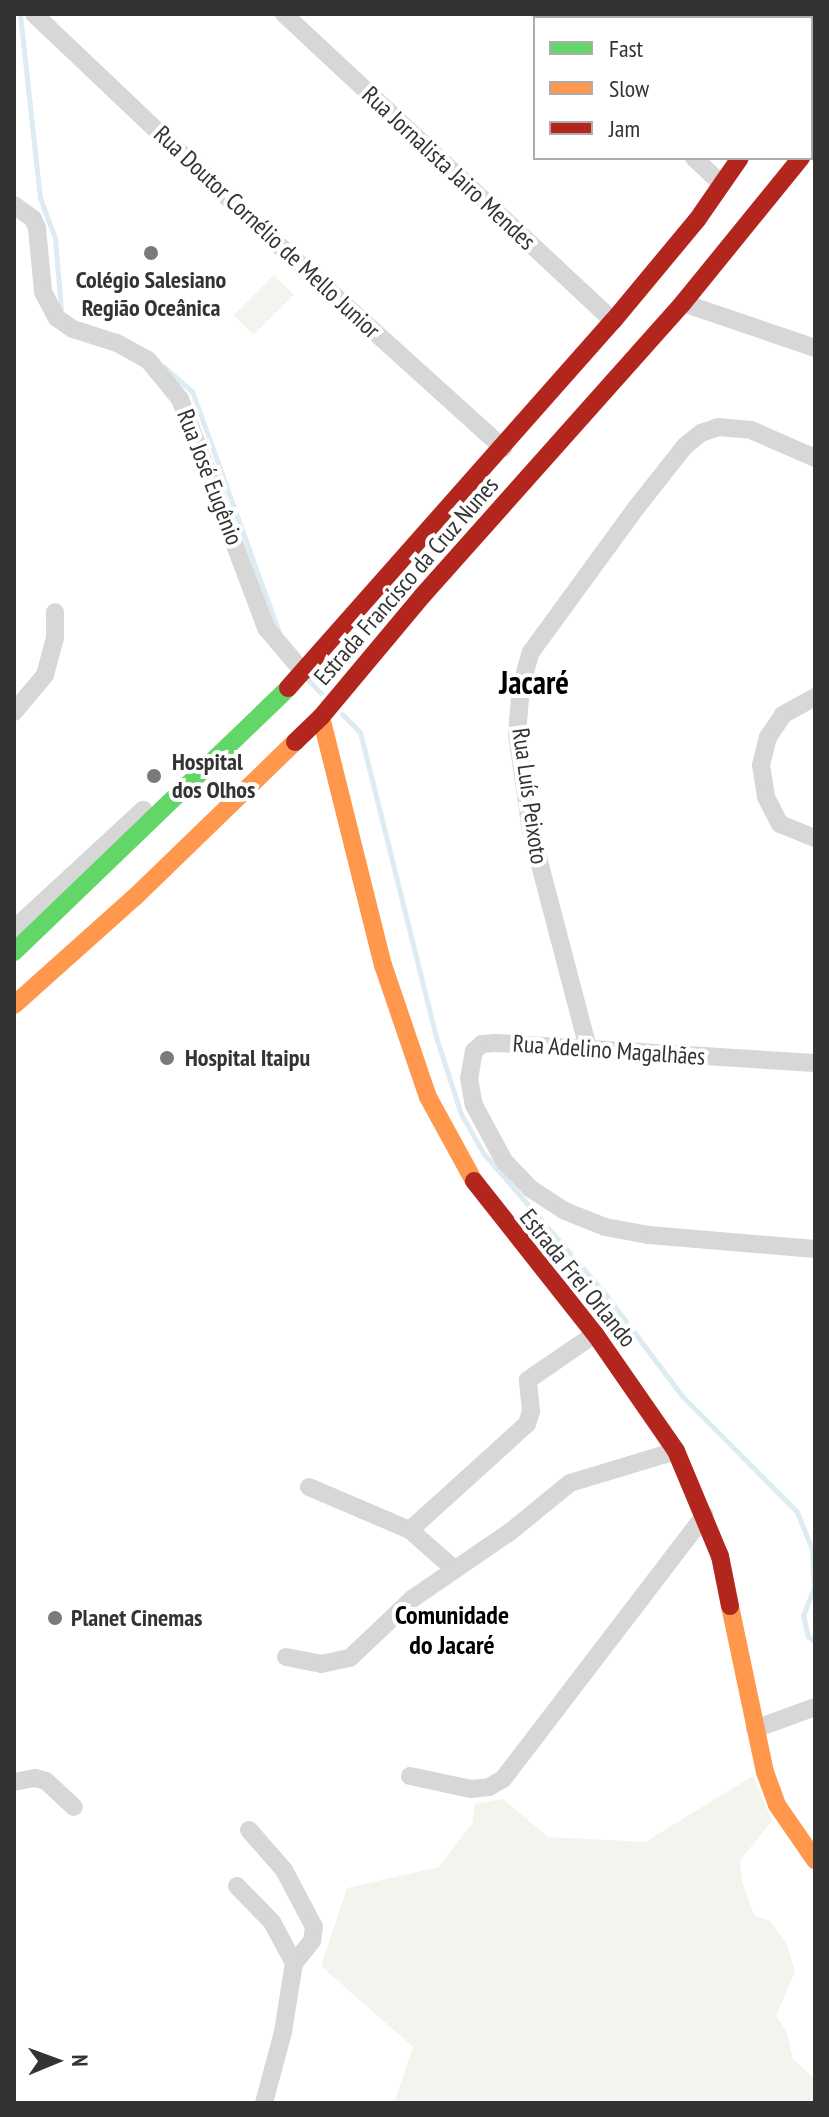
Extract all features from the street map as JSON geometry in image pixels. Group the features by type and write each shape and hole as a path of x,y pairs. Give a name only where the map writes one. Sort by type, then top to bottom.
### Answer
{"main road":[{"name":"Estrada Francisco da Cruz Nunes","path":"14,952 286,712 304,673 613,321 697,220 738,160"},
{"name":"Estrada Francisco da Cruz Nunes","path":"14,1005 135,897 321,717 403,618 683,303 799,160"},
{"path":"286,712 321,717"},
{"name":"Estrada Frei Orlando","path":"321,717 383,965 428,1097 455,1152 486,1200 595,1334 676,1451 705,1515 732,1607 755,1729 777,1805 815,1860"}],"street":[{"name":"Rua Doutor Cornélio de Mello Junior","path":"34,14 263,231 503,448"},
{"name":"Rua Jornalista Jairo Mendes","path":"284,14 613,321"},
{"path":"696,160 721,183"},
{"name":"Rua José Eugênio","path":"14,205 33,219 37,228 43,292 57,318 73,329 134,351 161,373 180,399 266,628 304,673"},
{"path":"683,303 815,348"},
{"name":"Rua Luís Peixoto","path":"588,1048 531,831 517,734 521,686 531,652 555,615 685,446 701,433 734,427 751,430 815,458"},
{"path":"14,712 45,675 55,638 55,612"},
{"path":"815,697 783,715 768,737 761,765 766,797 780,824 815,838"},
{"path":"14,929 243,717 260,708 286,712"},
{"name":"Rua Adelino Magalhães","path":"815,1063 496,1043 482,1044 474,1051 469,1078 474,1105 504,1161 531,1189 565,1211 605,1227 649,1235 815,1249"},
{"path":"410,1530 527,1424 531,1411 528,1380 595,1334"},
{"path":"286,1657 321,1664 350,1658 412,1599 570,1483 676,1451"},
{"path":"309,1487 410,1530 455,1570"},
{"path":"410,1776 471,1789 489,1787 503,1779 705,1515"},
{"path":"755,1729 815,1707"},
{"path":"14,1782 35,1778 46,1781 74,1807"},
{"path":"249,1830 284,1870 314,1927 312,1941 294,1963"},
{"path":"237,1886 272,1922 287,1943 294,1963 283,2032 264,2103"}],"shaded area":[{"path":"274,275 294,295 253,335 234,315"},
{"path":"753,1776 772,1821 740,1860 742,1882 754,1915 770,1921 787,1945 795,1971 776,2016 786,2030 793,2059 815,2079 815,2103 394,2103 413,2047 321,1966 347,1888 439,1867 472,1824 475,1804 503,1799 548,1837 645,1842"}],"waterway":[{"path":"20,14 40,198 55,238 61,309"},
{"path":"164,367 192,391 279,633"},
{"path":"309,681 321,693"},
{"path":"342,714 360,732 437,1040 461,1114 484,1154 606,1295 682,1396 797,1512 812,1549 814,1588 803,1615 808,1636 815,1642"}],"traffic: fast":[{"path":"14,952 288,688"}],"traffic: slow":[{"path":"321,717 383,965 428,1097 474,1181"},
{"path":"14,1005 135,897 295,742"},
{"path":"730,1606 765,1772 777,1805 815,1860"}],"traffic: jam":[{"path":"288,688 613,321 697,220 739,160"},
{"path":"295,742 321,717 423,595 683,303 799,160"},
{"path":"474,1181 595,1334 676,1451 720,1556 730,1606"}],"place":[{"name":"Colégio Salesiano Região Oceânica","path":"151,253"},
{"name":"Hospital dos Olhos","path":"154,776"},
{"name":"Hospital Itaipu","path":"167,1058"},
{"name":"Planet Cinemas","path":"55,1618"}],"district":[{"name":"Jacaré","path":"534,682"},
{"name":"Comunidade do Jacaré","path":"452,1630"}]}
